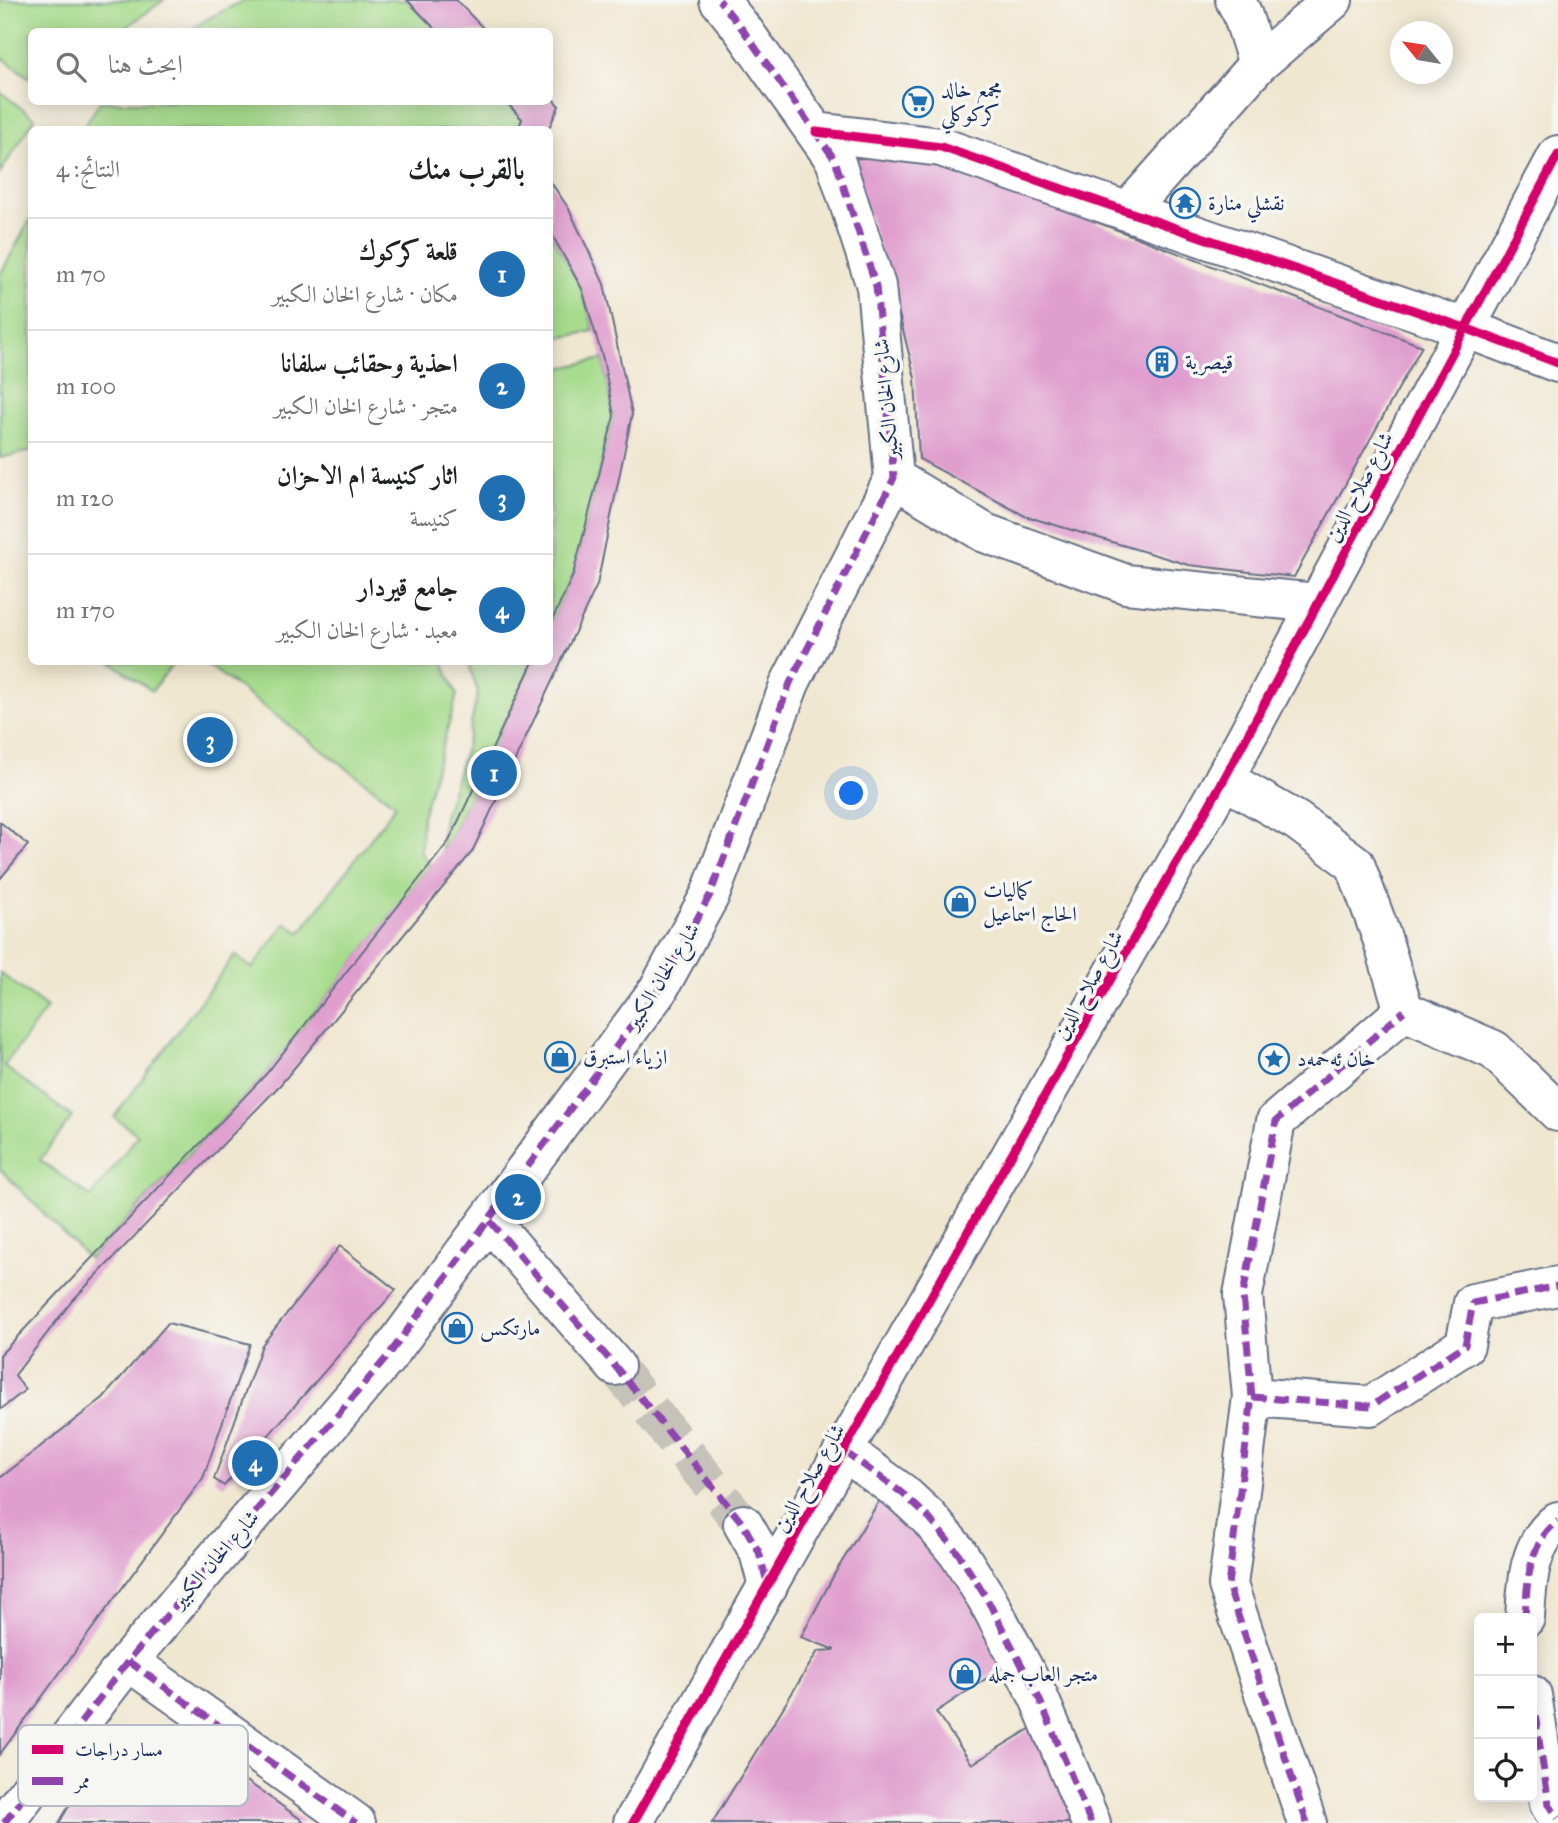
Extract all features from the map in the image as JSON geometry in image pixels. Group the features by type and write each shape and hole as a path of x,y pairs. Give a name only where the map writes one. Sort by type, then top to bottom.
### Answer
{"street":[{"name":"شارع الخان الكبير","path":"79,1725 128,1661 388,1356 658,990 710,895 790,683 894,478 876,286 835,160 719,0"},
{"path":"1235,0 1242,13 1258,64"},
{"path":"1128,211 1258,64 1333,0"},
{"path":"816,132 941,147 1465,328 1558,363"},
{"name":"شارع صلاح الدين","path":"633,1823 1224,779 1558,155"},
{"path":"894,478 985,533 1126,584 1317,603"},
{"path":"1224,779 1297,821 1355,864 1382,938 1404,1011 1494,1051 1558,1112"},
{"path":"1307,1823 1228,1585 1252,1397 1243,1295 1276,1121 1404,1011"},
{"path":"489,1221 615,1366"},
{"path":"1252,1397 1371,1406 1465,1345 1473,1303 1558,1286"},
{"path":"844,1451 902,1493 928,1517 958,1553 987,1599 1039,1698 1091,1823"},
{"path":"1525,1613 1527,1582 1535,1550 1547,1530 1558,1521"},
{"path":"743,1524 759,1552 768,1586"},
{"path":"128,1661 218,1725"},
{"path":"1537,1727 1549,1804 1558,1818"},
{"path":"248,1746 356,1823"},
{"name":"شارع الخان الكبير","path":"4,1823 18,1805"}],"green space":[{"path":"0,0 164,0 125,28 28,28 28,77 0,56"},
{"path":"245,0 407,0 434,28 194,28"},
{"path":"0,92 35,118 0,173"},
{"path":"98,105 509,105 522,119 519,126 85,126"},
{"path":"28,224 28,452 0,458 0,275"},
{"path":"553,236 582,289 594,331 553,339"},
{"path":"603,359 614,416 573,575 553,618 553,369"},
{"path":"115,665 172,665 152,691"},
{"path":"208,665 444,665 457,695 422,817 421,852 430,866 267,1073 89,1259 0,1169 0,973 47,1008 4,1066 72,1117 40,1160 91,1197 138,1135 114,1117 235,955 252,968 286,923 300,933 396,805"},
{"path":"469,665 532,665 449,841 442,850 443,820 466,747 478,692"}],"building":[{"path":"407,0 456,0 483,28 434,28"},
{"path":"553,99 559,106 550,126 519,126 522,119 509,105 553,105"},
{"name":"قيصرية","path":"920,155 1422,346 1294,577 1189,565 1025,516 919,459 915,378 892,286 850,159"},
{"path":"553,185 569,209 604,284 632,414 597,585 472,852 281,1084 72,1301 15,1375 25,1390 0,1410 0,1355 267,1073 449,841 532,665 553,665 553,618 573,575 614,416 603,359 582,289 553,236"},
{"path":"0,822 28,845 0,879"},
{"path":"340,1246 396,1290 224,1486 214,1479 262,1345"},
{"path":"168,1323 250,1344 203,1478 21,1725 18,1725 18,1730 0,1754 0,1478 103,1398"},
{"path":"884,1493 902,1503 1011,1662 936,1712 972,1764 1038,1724 1078,1823 712,1823 818,1651 835,1650 801,1637 835,1573"},
{"path":"248,1782 306,1823 59,1823 69,1806 248,1806"}],"tunnel":[{"path":"615,1366 743,1524"}],"marked path":[{"path":"79,1725 128,1661 388,1356 658,990 710,895 790,683 894,478 876,286 835,160 719,0"},
{"path":"1307,1823 1228,1585 1252,1397 1243,1295 1276,1121 1404,1011"},
{"path":"490,1221 615,1366 743,1524 759,1552 768,1586"},
{"path":"1252,1397 1371,1406 1465,1345 1473,1303 1558,1286"},
{"path":"844,1451 902,1493 928,1517 958,1553 987,1599 1039,1698 1091,1823"},
{"path":"1525,1613 1528,1578 1535,1553 1540,1541 1558,1521"},
{"path":"128,1661 218,1725"},
{"path":"1537,1727 1549,1804 1558,1818"},
{"path":"248,1746 356,1823"},
{"path":"4,1823 18,1805"}],"cycle path":[{"path":"816,132 941,147 1465,328 1558,363"},
{"path":"633,1823 1224,779 1558,155"}],"place":[{"name":"مجمع خالد كركوكلي","path":"918,102"},
{"name":"نقشلي منارة","path":"1185,203"},
{"name":"قيصرية","path":"1162,362"},
{"name":"اثار كنيسة ام الاحزان","path":"210,740"},
{"name":"قلعة كركوك","path":"494,773"},
{"name":"كماليات الحاج اسماعيل","path":"960,902"},
{"name":"ازياء استبرق","path":"560,1057"},
{"name":"خان ئەحمەد","path":"1274,1059"},
{"name":"احذية وحقائب سلفانا","path":"518,1197"},
{"name":"مارتكس","path":"457,1328"},
{"name":"جامع قيردار","path":"255,1463"},
{"name":"متجر العاب جمله","path":"965,1674"}]}
